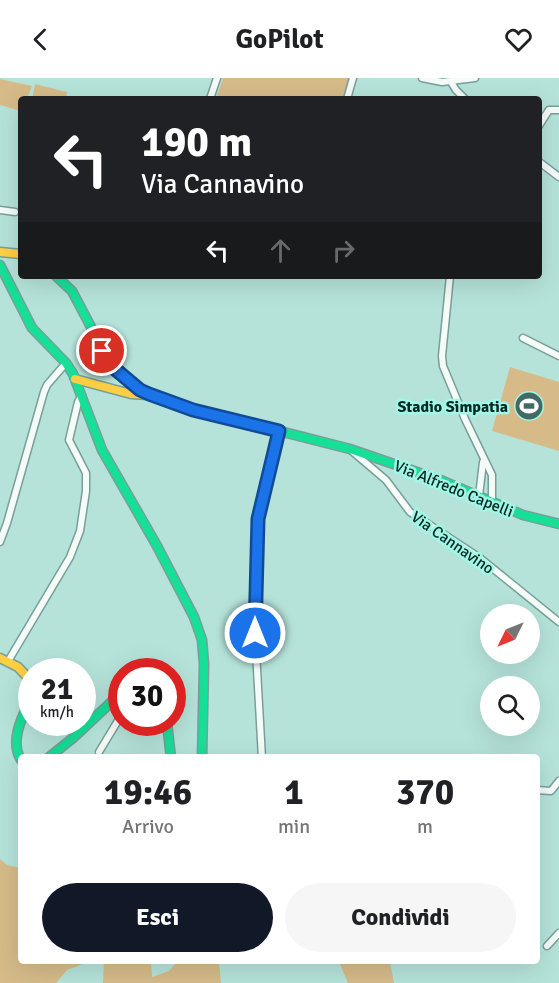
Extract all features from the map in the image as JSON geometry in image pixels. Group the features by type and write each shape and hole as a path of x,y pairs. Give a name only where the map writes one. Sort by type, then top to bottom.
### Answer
{"street":[{"path":"211,96 217,78"},
{"path":"348,96 353,78"},
{"path":"422,78 451,82 475,78"},
{"path":"451,82 462,96"},
{"path":"542,121 549,110 559,110"},
{"path":"542,164 559,177"},
{"path":"0,210 15,212"},
{"path":"0,252 18,255"},
{"path":"0,265 32,328 66,363 75,379 102,450 157,546 194,617 202,640 204,664 202,754"},
{"name":"Via Cannavino","path":"59,279 72,291 109,361 130,382 149,394 193,410 350,449 386,480 410,512 473,553 559,622"},
{"path":"450,279 443,366 492,476 492,502"},
{"path":"523,338 559,356"},
{"path":"0,542 44,393 47,385 66,363"},
{"name":"Via Cannavino","path":"75,379 131,394 149,394"},
{"path":"10,658 70,557 80,531 86,491 86,473 69,440 78,402 82,395"},
{"path":"262,754 254,616 257,530 259,507 279,431"},
{"name":"Via Alfredo Capelli","path":"350,449 443,481 523,515 559,524"},
{"path":"479,496 483,458"},
{"path":"0,657 18,668"},
{"path":"53,754 108,705"},
{"path":"18,730 15,749 18,758"},
{"path":"99,752 109,736"},
{"path":"169,736 171,754"},
{"path":"540,790 551,791 559,781"},
{"path":"548,946 559,933"}],"shaded area":[{"path":"223,78 350,78 345,96 217,96"},
{"path":"0,79 32,86 28,96 18,96 18,110 0,105"},
{"path":"35,84 67,92 66,96 33,96"},
{"name":"Stadio Simpatia","path":"510,367 559,382 559,451 492,431"},
{"path":"0,859 7,865 18,867 18,964 83,964 67,970 56,983 0,983"},
{"path":"104,964 151,964 152,977 169,971 175,964 219,964 221,983 103,983"},
{"path":"340,964 390,964 394,983 348,983"}],"traffic: fast":[{"path":"0,265 32,328 66,363 73,374 102,450 157,546 194,617 202,640 204,664 202,754"},
{"path":"59,279 72,291 109,361 130,382 149,395 193,409 350,449 443,481 523,515 559,524"},
{"path":"53,754 108,705"},
{"path":"18,732 16,744 19,754"},
{"path":"168,736 171,754"}],"traffic: slow":[{"path":"0,252 18,254"},
{"path":"75,379 131,394 148,395"},
{"path":"0,658 18,667"}],"place":[{"name":"Stadio Simpatia","path":"529,406"}],"route":[{"path":"102,351 115,369 140,390 193,410 279,431 259,507 255,633"}]}
